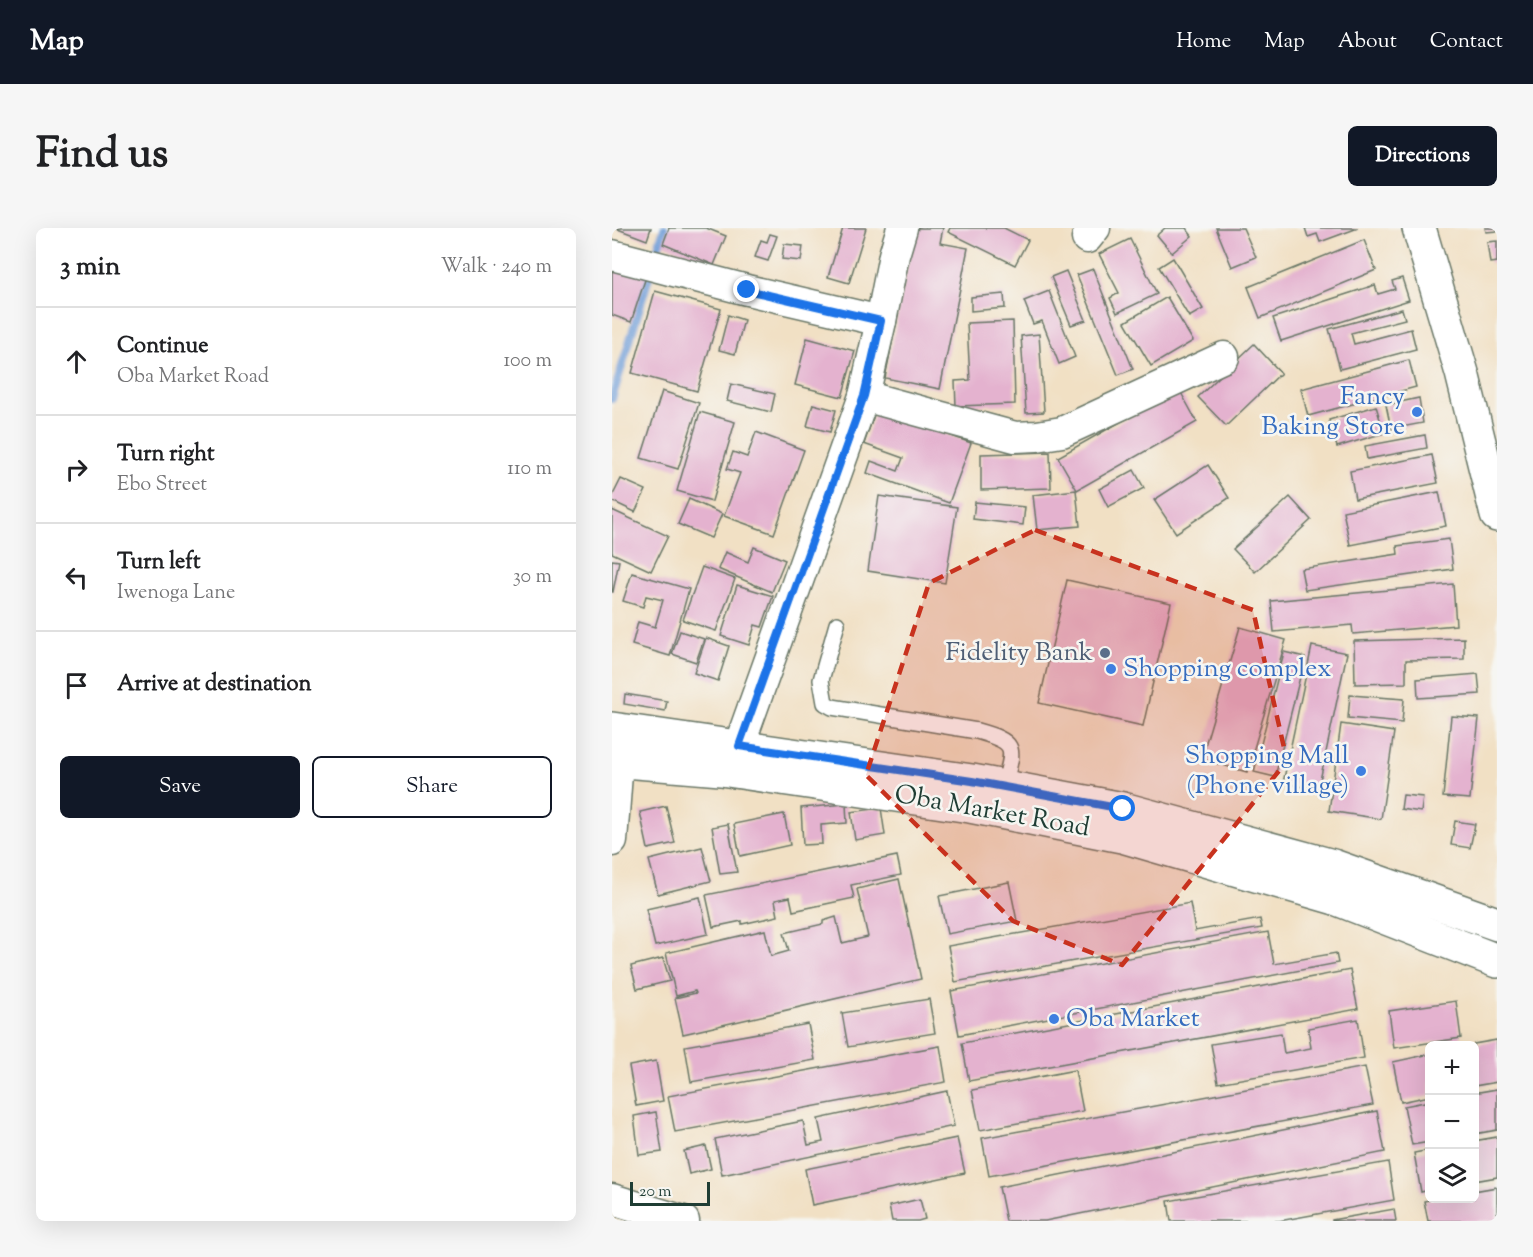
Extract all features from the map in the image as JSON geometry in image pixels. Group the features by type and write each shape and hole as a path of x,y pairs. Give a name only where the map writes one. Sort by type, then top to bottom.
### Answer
{"main road":[{"path":"1419,228 1462,373 1497,515"},
{"name":"Oba Market Road","path":"612,729 972,781 1123,809 1333,866 1497,924"},
{"name":"Oba Market Road","path":"615,760 721,769 970,806 1122,836 1335,898 1497,962"}],"street":[{"path":"739,746 864,396 894,255 902,228"},
{"path":"612,255 747,290 881,321"},
{"path":"864,396 1015,437 1037,436 1062,432 1224,357"},
{"path":"612,841 615,760"},
{"path":"612,1199 684,1221"}],"lane":[{"path":"837,624 820,681 825,703 832,707 977,731 998,737 1008,744 1011,754 1004,787"}],"highlighted area":[{"path":"1035,530 1253,610 1287,761 1122,965 1013,921 866,775 929,583"}],"building":[{"path":"615,228 651,228 647,240"},
{"path":"669,228 706,228 726,236 714,265 663,244"},
{"path":"843,228 866,228 849,283 828,277"},
{"path":"915,228 943,228 940,243 968,248 940,389 885,378"},
{"path":"950,228 1004,228 1028,240 1015,265 948,232"},
{"path":"1165,228 1186,228 1192,236 1172,253 1157,235"},
{"path":"1216,228 1243,228 1256,257 1232,267"},
{"path":"1305,228 1358,228 1320,242 1317,234 1308,237"},
{"path":"1485,228 1497,228 1497,231 1486,232"},
{"path":"770,234 777,236 768,261 755,257 761,240 767,242"},
{"path":"1130,239 1157,294 1117,313 1110,298 1119,293 1099,254"},
{"path":"1364,240 1376,270 1260,318 1248,287"},
{"path":"1497,241 1497,262 1490,263 1487,242"},
{"path":"784,244 803,246 801,261 782,259"},
{"path":"1173,258 1203,309 1189,317 1159,267"},
{"path":"612,262 647,274 631,322 612,315"},
{"path":"1093,269 1133,369 1118,375 1077,275"},
{"path":"1066,271 1086,320 1071,325 1051,277"},
{"path":"1402,278 1409,300 1281,341 1273,318 1375,285 1378,294 1395,289 1392,281"},
{"path":"655,291 721,309 697,391 632,373"},
{"path":"1049,291 1075,357 1059,364 1042,321 1033,324 1024,301"},
{"path":"1004,294 1005,308 971,311 971,297"},
{"path":"1167,297 1193,341 1151,366 1125,322"},
{"path":"1402,309 1405,319 1351,333 1354,344 1411,329 1416,349 1340,369 1329,329"},
{"path":"728,315 744,320 735,354 719,350"},
{"path":"1013,321 1015,404 956,406 955,381 970,380 967,323"},
{"path":"1039,334 1044,412 1026,413 1021,336"},
{"path":"807,338 855,351 842,397 795,385"},
{"path":"1254,344 1281,373 1226,426 1198,397"},
{"path":"1409,360 1416,387 1308,416 1301,389"},
{"path":"731,384 775,394 771,412 727,401"},
{"path":"1179,389 1197,422 1077,490 1058,457"},
{"path":"662,391 699,403 678,469 641,458"},
{"path":"1419,398 1423,423 1391,429 1386,405"},
{"path":"813,404 836,410 830,432 807,426"},
{"path":"1376,406 1384,433 1337,447 1329,420"},
{"path":"876,409 971,443 949,503 867,473 871,461 898,471 903,458 864,444"},
{"path":"700,412 735,422 712,501 677,491"},
{"path":"756,432 804,450 774,534 724,516 740,473 727,469 733,452 747,457"},
{"path":"1425,435 1427,448 1367,459 1365,446"},
{"path":"1050,452 1051,488 981,490 981,454"},
{"path":"1432,455 1438,483 1355,499 1350,471"},
{"path":"1208,465 1229,498 1176,533 1154,500"},
{"path":"1134,470 1144,488 1108,507 1099,489"},
{"path":"621,479 646,490 635,512 612,501"},
{"path":"1076,490 1080,526 1037,530 1033,495"},
{"path":"1439,492 1446,526 1350,545 1343,511"},
{"path":"879,496 957,507 945,583 868,571"},
{"path":"1290,497 1311,520 1255,572 1233,549"},
{"path":"689,499 722,514 711,538 678,524"},
{"path":"975,502 1025,507 1023,525 973,519"},
{"path":"612,510 668,536 651,571 612,553"},
{"path":"1449,539 1453,569 1305,590 1301,569 1398,554 1397,546"},
{"path":"754,547 785,560 772,592 718,569 725,552 748,562"},
{"path":"612,560 619,561 613,592 612,592"},
{"path":"702,567 735,579 716,631 683,620"},
{"path":"632,573 689,589 670,656 632,645 638,622 655,627 663,600 646,596 643,607 623,601"},
{"name":"Fidelity Bank","path":"1067,580 1171,603 1143,726 1039,703"},
{"path":"1453,584 1456,625 1353,634 1352,625 1274,632 1271,601"},
{"path":"737,585 773,596 762,627 755,625 749,645 721,636"},
{"path":"1240,627 1286,640 1247,772 1201,759"},
{"path":"680,631 704,639 696,662 672,654"},
{"path":"706,638 729,646 718,681 694,673"},
{"path":"1464,638 1464,659 1406,660 1406,683 1355,684 1354,641"},
{"path":"1312,646 1347,653 1318,790 1283,783"},
{"path":"1284,652 1305,657 1275,777 1254,772"},
{"path":"1478,674 1480,694 1418,698 1417,679"},
{"path":"625,694 667,701 665,711 624,704"},
{"path":"1350,695 1404,699 1402,723 1348,718"},
{"path":"1451,716 1479,718 1470,799 1443,797"},
{"name":"Shopping Mall (Phone village)","path":"1341,724 1394,732 1381,819 1329,811"},
{"path":"1403,795 1423,797 1421,812 1401,809"},
{"path":"846,804 847,823 821,825 822,844 803,845 801,808"},
{"path":"666,806 675,843 648,849 640,812"},
{"path":"881,808 885,835 855,840 851,812"},
{"path":"784,814 790,845 740,856 734,824"},
{"path":"1455,821 1475,824 1470,848 1451,845"},
{"path":"728,824 737,872 720,874 712,827"},
{"path":"702,847 711,881 658,894 649,860"},
{"path":"897,856 901,875 851,885 854,898 793,911 790,897 775,900 778,916 742,924 742,921 713,927 706,895"},
{"path":"899,879 921,979 683,1034 675,998 696,993 695,991 676,996 666,953 765,930 771,956 789,951 784,933 823,924 823,921 836,917 842,943 868,937 857,889"},
{"path":"1009,882 1017,921 947,934 939,896"},
{"path":"700,897 708,934 655,946 646,909"},
{"path":"1190,903 1195,931 1260,919 1262,928 955,982 948,946"},
{"path":"1268,932 1274,964 1336,953 1338,963 959,1035 951,991"},
{"path":"663,958 670,981 637,989 631,966"},
{"path":"1350,970 1358,1009 969,1081 962,1043"},
{"path":"929,999 935,1033 848,1047 842,1013"},
{"path":"1456,1001 1461,1038 1425,1041 1425,1043 1394,1048 1389,1011"},
{"path":"1358,1019 1364,1058 1218,1083 1211,1044 1281,1033 1284,1053 1311,1048 1308,1028"},
{"path":"808,1024 815,1060 691,1082 685,1046"},
{"path":"1497,1040 1497,1082 1479,1085 1479,1043"},
{"path":"940,1046 946,1082 675,1132 668,1096"},
{"path":"1425,1055 1425,1097 1401,1102 1393,1062"},
{"path":"656,1061 663,1101 636,1106 629,1066"},
{"path":"1365,1067 1373,1105 989,1176 982,1138"},
{"path":"1075,1070 1083,1111 980,1130 972,1090"},
{"path":"1497,1089 1497,1130 1479,1133 1479,1092"},
{"path":"947,1091 954,1126 722,1175 715,1139 803,1121 808,1145 823,1142 818,1119"},
{"path":"1425,1102 1425,1143 1412,1145 1404,1106"},
{"path":"1377,1111 1385,1152 1045,1221 1006,1221 999,1187"},
{"path":"656,1112 662,1152 639,1155 634,1116"},
{"path":"1497,1137 1497,1177 1479,1180 1479,1140"},
{"path":"957,1138 965,1173 812,1205 805,1169"},
{"path":"706,1146 711,1169 689,1174 684,1151"},
{"path":"1425,1151 1425,1191 1421,1192 1414,1153"},
{"path":"1388,1162 1394,1200 1279,1221 1171,1221 1168,1201"},
{"path":"1497,1187 1497,1221 1428,1221 1424,1201 1425,1203 1479,1203 1479,1190"},
{"path":"920,1199 925,1219 892,1221 889,1206"},
{"path":"1394,1209 1396,1221 1332,1221 1332,1220"}],"waterway":[{"path":"612,399 664,228"}],"place":[{"name":"Fancy Baking Store","path":"1417,412"},
{"name":"Fidelity Bank","path":"1105,653"},
{"name":"Shopping complex","path":"1111,669"},
{"name":"Shopping Mall (Phone village)","path":"1361,771"},
{"name":"Oba Market","path":"1054,1019"}],"route":[{"path":"747,290 881,321 864,396 739,746 972,781 1123,809"}]}
